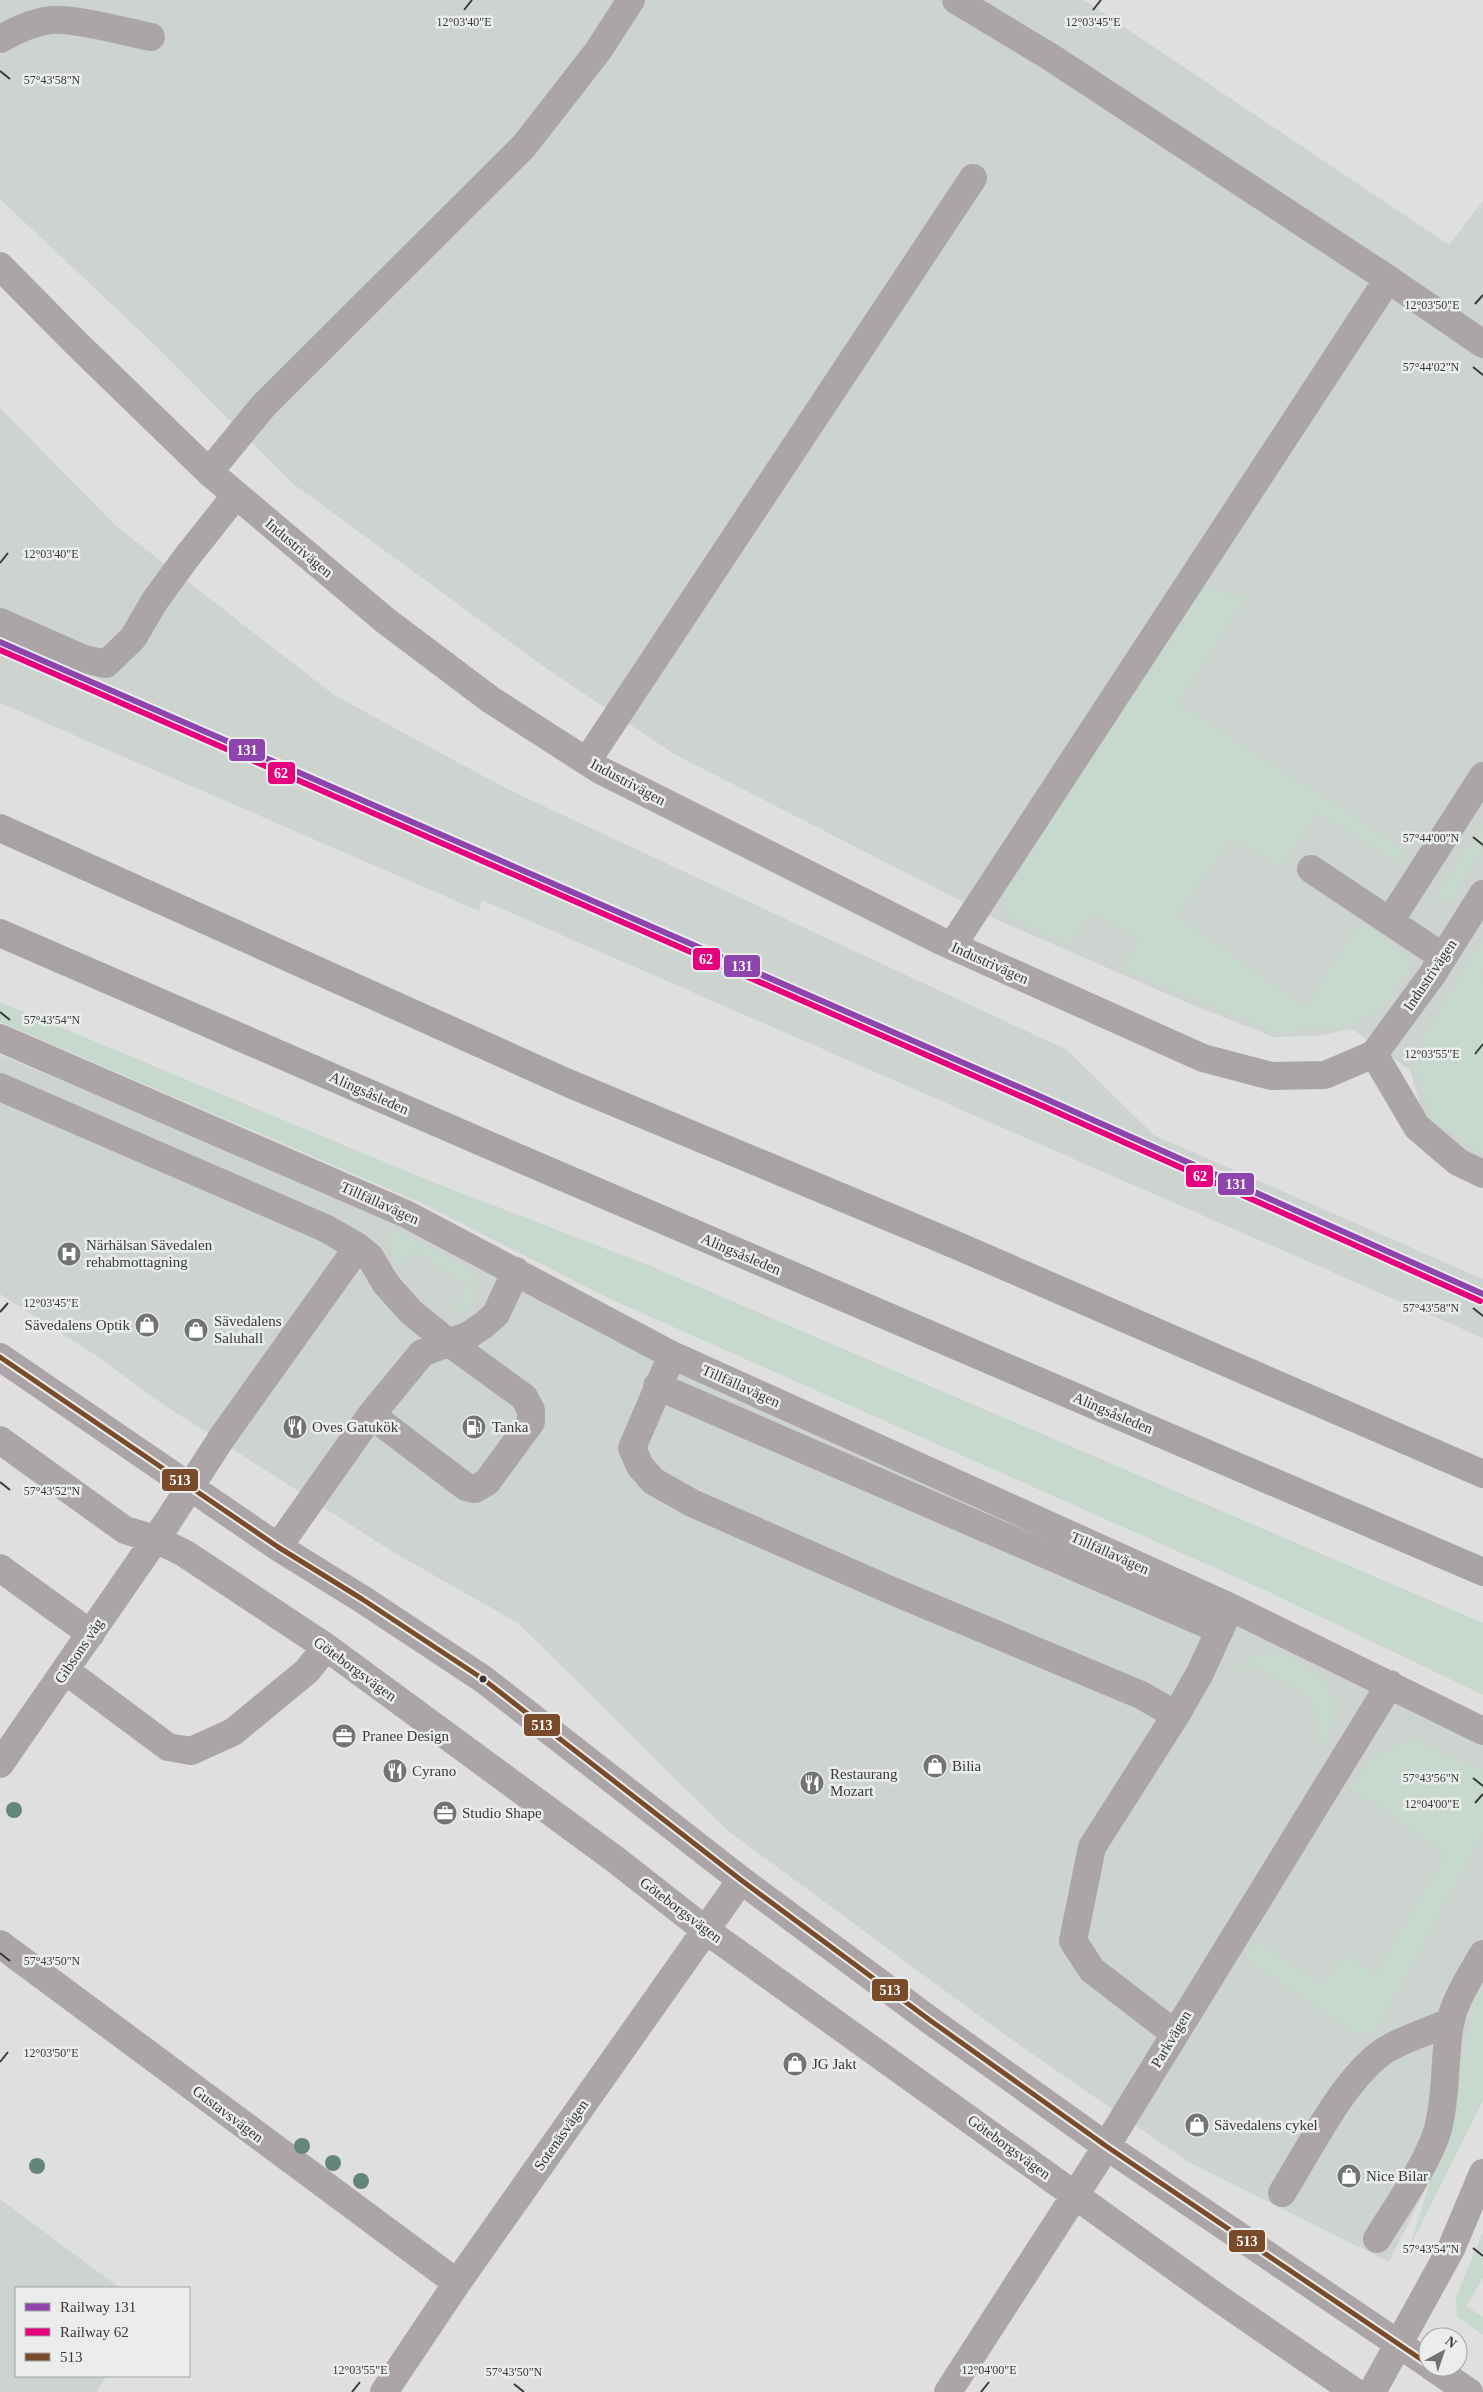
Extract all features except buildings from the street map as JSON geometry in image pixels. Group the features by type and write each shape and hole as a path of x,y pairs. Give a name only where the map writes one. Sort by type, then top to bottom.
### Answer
{"highway":[{"path":"0,828 568,1083 951,1242 1483,1474"},
{"name":"Alingsåsleden","path":"0,933 1483,1572"}],"street":[{"path":"209,472 264,405 524,146 598,51 631,0"},
{"path":"956,0 1052,58 1326,236 1483,344"},
{"path":"0,39 17,29 52,20 92,25 151,37"},
{"path":"587,761 973,178"},
{"name":"Industrivägen","path":"0,266 209,472 386,621 491,700 587,761 952,946 1203,1058 1271,1076 1325,1075 1374,1054 1443,957 1483,894"},
{"path":"952,946 1388,279"},
{"path":"0,622 84,660 106,664 133,638 154,602 236,495"},
{"path":"1390,921 1483,776"},
{"path":"1311,869 1443,957"},
{"name":"Tillfällavägen","path":"0,1038 406,1214 672,1355 1225,1618 1390,1684 1483,1731"},
{"path":"1374,1054 1417,1127 1458,1162 1483,1174"},
{"path":"0,1087 325,1228 358,1247 370,1257 386,1284 411,1312 448,1342 524,1397 531,1410 531,1422 487,1482 476,1489 466,1487 371,1415"},
{"name":"Gibsons väg","path":"0,1764 66,1671 190,1486 358,1247"},
{"path":"278,1547 371,1415 422,1354 469,1335 496,1314 516,1271"},
{"path":"672,1355 632,1448 640,1466 653,1481 692,1503 890,1590 1141,1695 1176,1715"},
{"path":"0,1357 278,1547 362,1599 483,1680 741,1880 930,2021 1106,2146 1418,2357"},
{"path":"658,1386 1225,1618 1200,1673 1176,1715 1092,1847 1073,1941 1092,1970 1174,2033"},
{"name":"Göteborgsvägen","path":"0,1440 125,1530 155,1539 184,1553 326,1647 616,1860 704,1929 1218,2298 1355,2392"},
{"path":"0,1568 91,1634"},
{"path":"66,1671 168,1747 191,1751 233,1732 307,1671 326,1647"},
{"name":"Parkvägen","path":"948,2392 1106,2146 1390,1684"},
{"name":"Sotenäsvägen","path":"384,2392 457,2283 704,1929 741,1880"},
{"name":"Gustavsvägen","path":"0,1944 457,2283"},
{"path":"1377,2239 1415,2176 1438,2130 1444,2094 1450,2021 1483,1954"},
{"path":"1282,2193 1350,2083 1366,2065 1385,2050 1450,2021"},
{"path":"1372,2392 1451,2249 1483,2174"},
{"path":"1447,2377 1469,2392"}],"shaded area":[{"path":"0,0 1084,0 1449,245 1483,201 1483,1159 1468,1153 1424,1119 1410,1070 1352,1029 1316,1036 1273,1037 1188,1003 1000,921 674,754 540,664 292,483 158,348 0,199"},
{"path":"0,408 117,527 334,695 509,790 1067,1050 1154,1135 1483,1279 1483,1338 482,900 479,911 0,703"},
{"path":"0,1055 393,1218 1321,1660 1483,1744 1483,2074 1389,2262 1187,2161 1005,2035 727,1830 518,1623 393,1552 164,1405 94,1354 0,1294"},
{"path":"0,2199 119,2287 15,2287 15,2377 106,2377 96,2392 0,2392"}],"green space":[{"path":"1204,586 1244,598 1178,704 1406,850 1398,863 1318,811 1281,867 1232,837 1176,916 1306,1008 1356,930 1367,924 1407,956 1411,967 1391,998 1367,1018 1339,1027 1275,1032 1125,970 1139,937 1090,912 1071,945 1005,915 1004,884"},
{"path":"1483,824 1483,848 1450,900 1433,902"},
{"path":"1483,938 1483,967 1479,975 1483,978 1483,1152 1472,1148 1432,1120 1415,1069 1423,1040"},
{"path":"0,1002 435,1183 648,1265 1483,1623 1483,1695 1267,1591 604,1296 426,1205 0,1022"},
{"path":"387,1228 456,1261 470,1273 475,1289 469,1308 461,1314 456,1309 469,1285 414,1250 394,1271"},
{"path":"1259,1655 1289,1656 1323,1678 1335,1701 1332,1726 1325,1744 1320,1746 1313,1698 1251,1665 1239,1675 1232,1673"},
{"path":"1411,1739 1483,1771 1483,1832 1375,2033 1357,2034 1245,1957 1256,1940 1323,1986 1345,1954 1376,1975 1446,1854 1385,1810 1350,1788 1373,1757"},
{"path":"1483,1984 1483,2100 1409,2249 1447,2127 1476,1994"},
{"path":"1483,2232 1483,2278 1466,2306 1483,2317 1483,2335 1457,2317 1456,2298"}],"rail line":[{"name":"131","path":"0,642 1037,1095 1483,1294"},
{"name":"62","path":"0,650 1034,1102 1480,1301"}],"transit line":[{"name":"513","path":"0,1357 278,1547 362,1599 483,1679 741,1880 931,2021 1106,2146 1418,2357"}],"place":[{"name":"Närhälsan Sävedalen rehabmottagning","path":"69,1254"},
{"name":"Sävedalens Optik","path":"147,1325"},
{"name":"Sävedalens Saluhall","path":"196,1330"},
{"name":"Oves Gatukök","path":"295,1427"},
{"name":"Tanka","path":"474,1427"},
{"name":"Pranee Design","path":"344,1736"},
{"name":"Bilia","path":"935,1766"},
{"name":"Cyrano","path":"395,1771"},
{"name":"Restaurang Mozart","path":"812,1783"},
{"name":"Studio Shape","path":"445,1813"},
{"name":"JG Jakt","path":"795,2064"},
{"name":"Sävedalens cykel","path":"1197,2125"},
{"name":"Nice Bilar","path":"1349,2176"}]}
